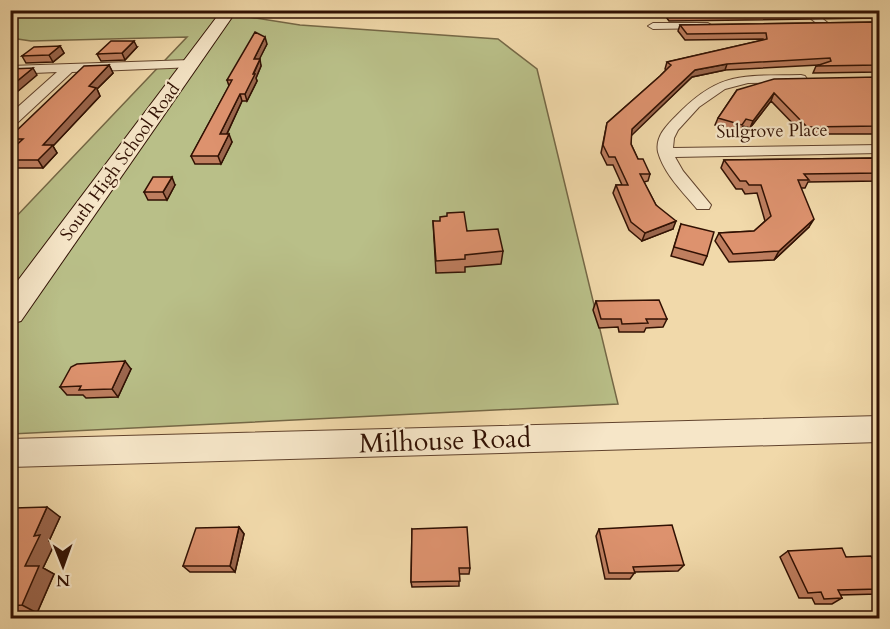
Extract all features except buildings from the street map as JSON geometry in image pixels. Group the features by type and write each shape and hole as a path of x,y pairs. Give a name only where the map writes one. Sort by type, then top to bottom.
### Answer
{"main road":[{"name":"South High School Road","path":"10,313 230,10"}],"street":[{"path":"801,24 830,24 805,10"},
{"path":"653,26 718,26 708,16"},
{"path":"10,70 191,64"},
{"path":"10,122 69,68"},
{"path":"703,205 669,163 666,153 666,135 684,114 712,88 725,83 813,78"},
{"name":"Sulgrove Place","path":"666,153 879,149"},
{"name":"Milhouse Road","path":"10,453 879,429"}],"green space":[{"path":"11,11 210,11 300,25 498,39 537,69 618,404 11,434 11,222 187,37 31,41 11,38"}]}
